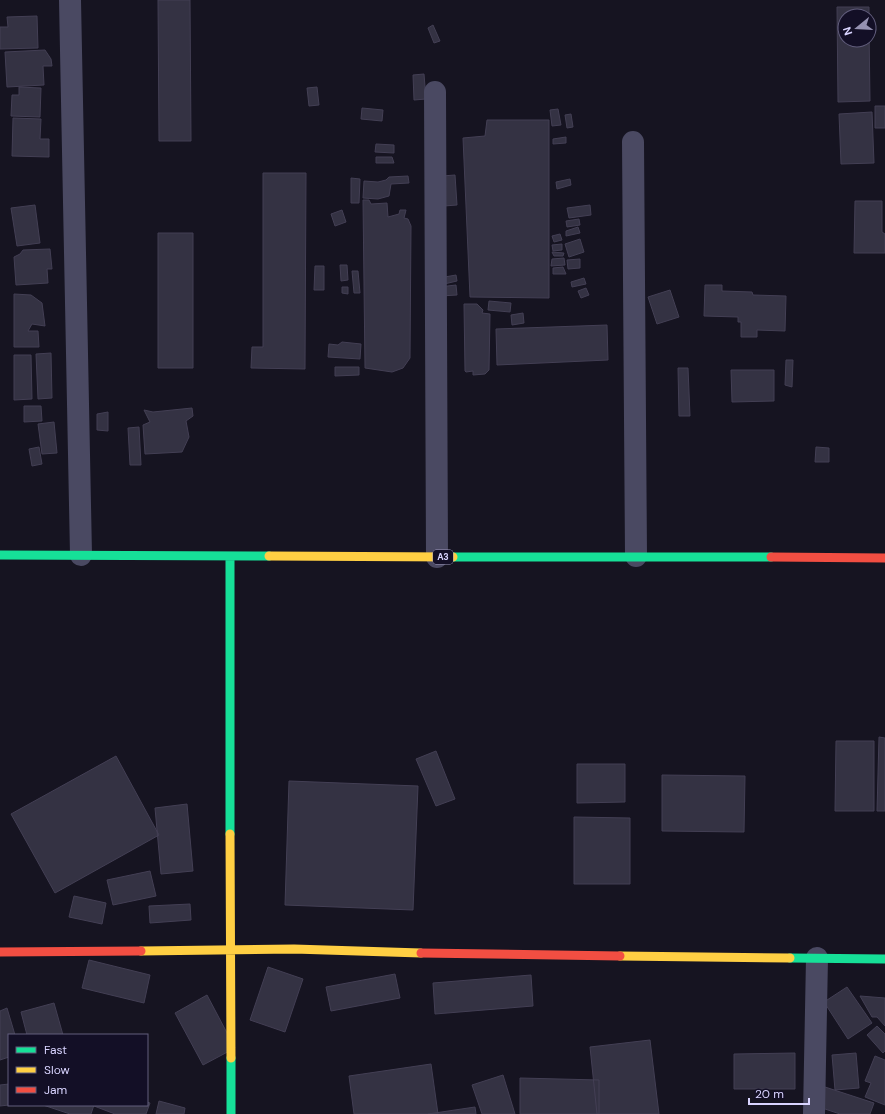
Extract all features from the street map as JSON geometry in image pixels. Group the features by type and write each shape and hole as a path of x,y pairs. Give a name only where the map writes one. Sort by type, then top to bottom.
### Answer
{"main road":[{"name":"A3","path":"0,554 885,558"},
{"path":"230,556 232,950 231,1114"},
{"path":"0,952 294,949 473,954 885,959"}],"street":[{"path":"70,0 81,555"},
{"path":"435,92 437,557"},
{"path":"633,142 636,556"},
{"path":"814,1114 817,958"}],"building":[{"path":"158,0 190,0 191,141 159,141"},
{"path":"837,7 869,7 869,8"},
{"path":"37,16 38,48 0,49 0,27 8,27 7,17"},
{"path":"433,25 440,41 434,43 428,28"},
{"path":"837,48 869,48 870,101 838,102"},
{"path":"45,50 51,59 52,66 43,66 44,85 7,87 5,52"},
{"path":"424,74 426,99 414,100 413,75"},
{"path":"19,87 41,88 40,117 11,116 12,95 19,95"},
{"path":"317,87 319,105 309,106 307,88"},
{"path":"875,106 885,106 885,128 875,128"},
{"path":"362,108 383,110 382,121 361,119"},
{"path":"558,109 561,125 552,126 550,110"},
{"path":"872,112 874,163 841,164 839,114"},
{"path":"571,114 573,127 567,128 565,115"},
{"path":"13,118 41,119 40,139 49,139 49,157 12,156"},
{"path":"487,120 549,120 549,298 470,297 463,138 485,136"},
{"path":"566,137 566,143 553,144 553,139"},
{"path":"376,144 394,145 394,153 375,152"},
{"path":"376,157 392,157 394,163 376,163"},
{"path":"263,173 306,173 305,369 251,368 252,347 263,347"},
{"path":"455,175 457,205 444,206 442,176"},
{"path":"408,176 409,183 391,184 389,196 378,199 363,198 364,181 378,182 386,180 389,177"},
{"path":"351,178 360,179 359,203 351,203"},
{"path":"570,179 571,185 557,189 556,182"},
{"path":"363,200 369,200 371,204 387,203 388,217 399,214 400,210 406,210 404,218 408,219 411,226 410,358 403,368 392,372 365,368"},
{"path":"855,201 882,201 882,232 885,234 885,253 854,253"},
{"path":"35,205 40,243 17,246 11,208"},
{"path":"590,205 591,215 569,218 567,208"},
{"path":"342,210 346,222 335,226 331,214"},
{"path":"579,219 580,225 567,227 566,221"},
{"path":"578,227 580,233 566,236 566,231"},
{"path":"158,233 193,233 193,368 158,368"},
{"path":"560,234 562,240 554,242 552,236"},
{"path":"580,239 584,252 569,257 565,244"},
{"path":"562,244 562,250 553,251 552,245"},
{"path":"50,249 52,269 47,269 48,283 16,285 14,257 20,254 23,250"},
{"path":"552,252 564,253 563,256 554,256"},
{"path":"564,258 565,265 551,266 552,259"},
{"path":"580,259 580,268 568,269 567,260"},
{"path":"340,265 347,265 348,280 341,281"},
{"path":"315,266 324,266 324,290 314,290"},
{"path":"563,267 566,274 553,274 553,268"},
{"path":"352,271 358,271 360,293 354,293"},
{"path":"456,275 457,281 440,285 439,278"},
{"path":"584,278 586,284 572,287 571,282"},
{"path":"456,285 457,295 440,296 439,287"},
{"path":"705,285 722,285 722,291 752,292 753,295 786,296 785,331 757,330 757,337 741,337 741,322 738,322 738,317 704,316"},
{"path":"342,287 348,287 348,294 342,293"},
{"path":"586,288 589,295 581,298 578,291"},
{"path":"670,290 679,317 657,324 648,297"},
{"path":"14,294 31,295 42,303 45,326 32,324 28,331 38,331 39,347 14,347"},
{"path":"489,301 511,303 510,312 488,310"},
{"path":"464,304 477,304 483,310 482,313 490,314 489,370 485,374 473,375 473,371 465,371"},
{"path":"523,313 524,323 512,325 511,315"},
{"path":"607,325 608,360 497,365 496,329"},
{"path":"342,342 361,344 360,359 328,357 329,344 338,345"},
{"path":"51,353 52,398 38,399 36,354"},
{"path":"14,355 31,355 32,399 14,400"},
{"path":"786,360 793,360 792,387 785,385"},
{"path":"335,367 359,367 359,375 335,376"},
{"path":"678,368 688,368 690,416 679,416"},
{"path":"731,370 774,370 774,401 732,402"},
{"path":"24,406 41,406 42,421 24,422"},
{"path":"192,408 193,416 186,421 189,437 182,452 145,454 143,425 150,422 144,410 153,412"},
{"path":"108,412 108,431 97,430 97,414"},
{"path":"54,422 57,453 42,454 38,424"},
{"path":"139,427 141,465 130,465 128,428"},
{"path":"39,447 42,464 32,466 29,449"},
{"path":"816,447 829,448 829,462 815,462"},
{"path":"879,737 885,738 885,811 877,811"},
{"path":"836,741 874,741 874,811 835,811"},
{"path":"436,751 455,799 436,806 416,759"},
{"path":"116,756 159,835 55,893 11,814"},
{"path":"577,764 625,764 625,802 577,803"},
{"path":"662,775 745,776 744,832 662,831"},
{"path":"289,781 418,786 413,910 285,905"},
{"path":"187,804 193,871 161,874 155,808"},
{"path":"574,817 630,818 630,884 574,884"},
{"path":"150,871 156,896 113,905 107,880"},
{"path":"74,896 106,903 102,924 69,917"},
{"path":"190,904 191,920 150,923 149,906"},
{"path":"89,960 150,975 144,1003 82,988"},
{"path":"268,967 303,979 285,1032 250,1020"},
{"path":"395,974 400,998 331,1011 326,987"},
{"path":"531,975 533,1006 435,1014 433,983"},
{"path":"847,987 872,1023 848,1039 824,1002"},
{"path":"207,995 235,1048 203,1065 175,1013"},
{"path":"860,996 885,998 885,1026 877,1017 872,1017"},
{"path":"54,1003 63,1034 27,1034 21,1012"},
{"path":"7,1008 15,1034 8,1034 8,1057 0,1060 0,1011"},
{"path":"877,1026 885,1034 885,1051 883,1053 867,1035"},
{"path":"650,1040 659,1114 597,1114 590,1047"},
{"path":"795,1053 795,1089 734,1089 734,1054"},
{"path":"856,1053 859,1088 835,1090 832,1055"},
{"path":"875,1056 885,1060 885,1105 865,1097 871,1083 865,1081"},
{"path":"431,1064 438,1114 354,1114 349,1076"},
{"path":"503,1075 515,1114 482,1114 472,1085"},
{"path":"520,1078 599,1080 599,1114 520,1114"},
{"path":"8,1084 8,1105 0,1106 0,1085"},
{"path":"822,1086 874,1103 870,1114 840,1114 816,1106"},
{"path":"159,1101 185,1108 184,1114 156,1114"},
{"path":"148,1102 150,1103 146,1114 115,1114 94,1106 148,1106"},
{"path":"46,1106 94,1106 91,1114 70,1114"},
{"path":"475,1107 476,1114 428,1114"}],"traffic: fast":[{"path":"0,555 269,556"},
{"path":"230,556 230,834"},
{"path":"453,557 771,557"},
{"path":"790,958 885,959"},
{"path":"231,1058 231,1114"}],"traffic: slow":[{"path":"269,556 453,557"},
{"path":"230,834 231,1058"},
{"path":"141,951 294,949 421,953"},
{"path":"620,956 790,958"}],"traffic: jam":[{"path":"771,557 885,558"},
{"path":"0,952 141,951"},
{"path":"421,953 620,956"}]}
